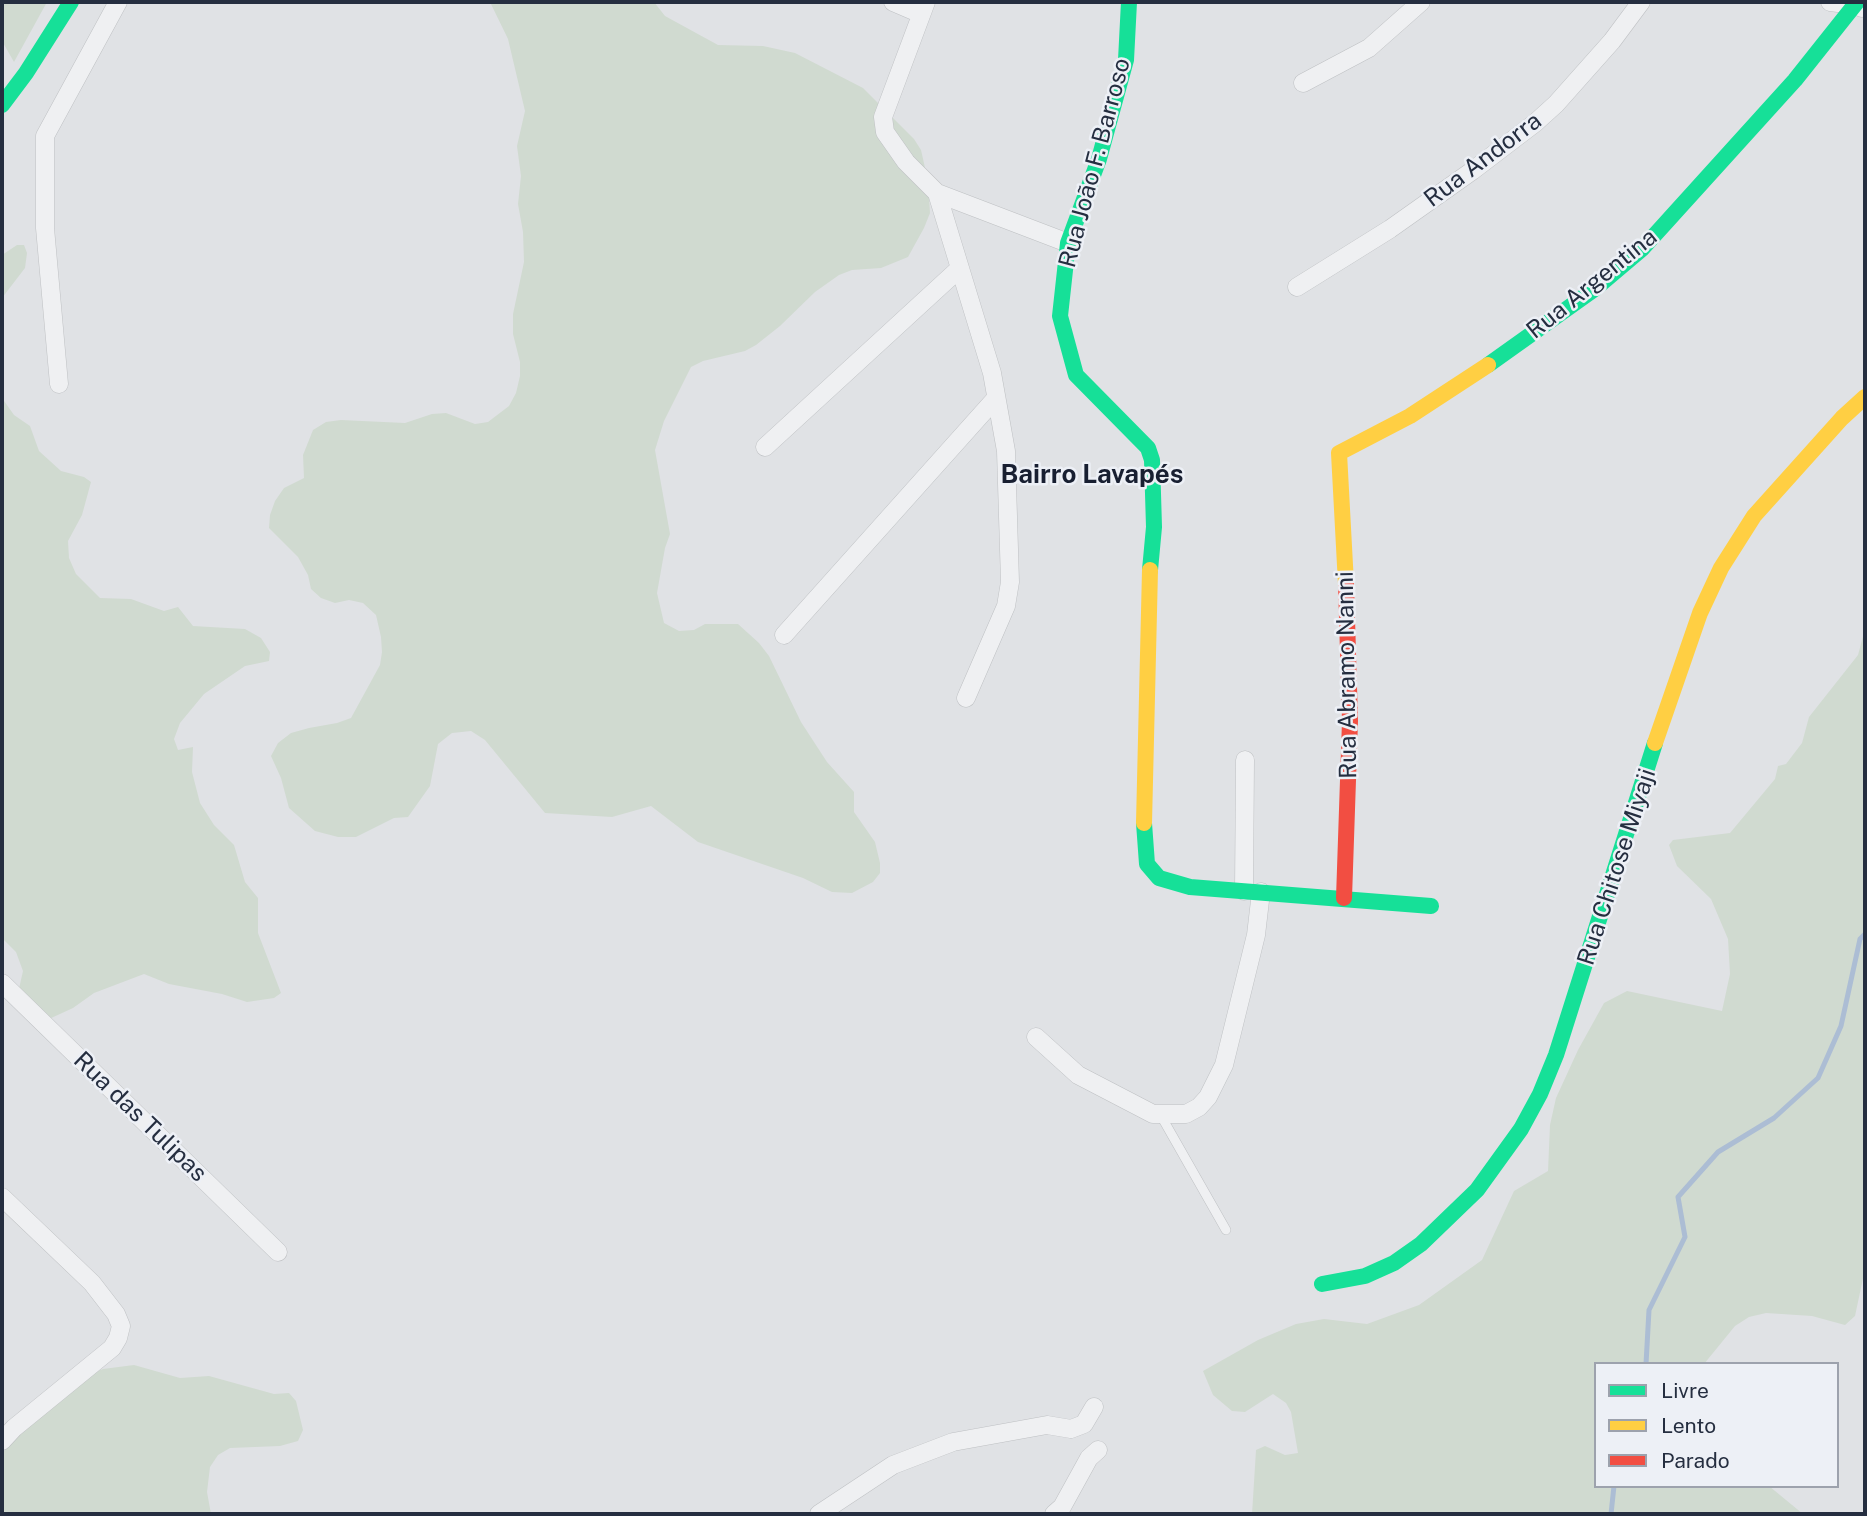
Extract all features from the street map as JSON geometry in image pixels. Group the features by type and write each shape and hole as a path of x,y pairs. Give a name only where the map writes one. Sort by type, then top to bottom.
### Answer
{"street":[{"path":"2,105 26,73 71,2"},
{"path":"59,384 44,228 45,136 118,2"},
{"path":"893,2 923,8 883,117 885,132 900,153 920,178 937,193 1068,243"},
{"name":"Rua João F. Barroso","path":"1129,2 1126,60 1099,159 1068,243 1060,316 1076,374 1148,448 1152,460 1154,527 1150,564 1145,855 1152,873 1170,883 1252,892"},
{"path":"1303,83 1369,48 1421,2"},
{"name":"Rua Andorra","path":"1297,287 1390,229 1535,123 1556,104 1612,41 1641,2"},
{"path":"1830,2 1859,5"},
{"name":"Rua Argentina","path":"1339,453 1410,416 1459,386 1596,288 1642,249 1859,5"},
{"path":"937,193 992,373 1006,451 1010,582 1006,606 967,698"},
{"path":"765,447 960,268"},
{"name":"Rua Chitose Miyaji","path":"1322,1284 1365,1276 1394,1263 1421,1244 1477,1190 1521,1129 1540,1094 1556,1055 1667,708 1700,613 1721,568 1754,516 1842,418 1865,397"},
{"path":"784,635 996,398"},
{"name":"Rua Abramo Nanni","path":"1339,453 1348,615 1350,721 1344,898"},
{"path":"1036,1037 1077,1074 1153,1114 1186,1114 1199,1107 1224,1065 1256,935 1245,760"},
{"path":"1252,892 1431,906"},
{"name":"Rua das Tulipas","path":"2,983 278,1252"},
{"path":"2,1197 92,1283 116,1314 121,1326 112,1348 6,1428"},
{"path":"819,1514 893,1465 953,1442 1047,1425 1071,1429 1084,1424 1094,1407"},
{"path":"1054,1514 1062,1507 1088,1458 1098,1450"}],"lane":[{"path":"1160,1114 1226,1230"}],"shaded area":[{"path":"2,2 47,2 14,62 2,41"},
{"path":"490,2 654,2 665,16 718,45 763,46 795,53 863,88 914,139 921,150 928,181 930,213 908,257 881,268 852,270 839,275 815,292 756,345 745,351 703,361 691,367 664,421 655,450 670,534 657,593 664,623 679,631 694,630 705,624 738,624 769,656 801,722 827,762 854,792 854,812 875,842 880,873 873,882 852,893 832,892 803,878 698,842 651,806 612,817 545,813 485,740 471,731 452,733 438,744 430,786 408,817 394,818 356,837 338,837 315,831 289,808 281,778 271,756 278,743 291,733 351,718 380,665 382,652 376,615 363,603 349,600 335,603 321,598 311,589 308,575 298,557 269,528 275,501 284,488 304,478 303,455 313,430 326,422 341,420 405,423 432,414 446,413 475,424 488,422 509,406 516,393 520,362 513,334 513,314 524,262 518,204 521,176 517,146 525,111 508,39"},
{"path":"17,245 24,245 27,253 25,268 2,298 2,255"},
{"path":"2,398 14,415 30,426 39,451 61,471 84,477 91,482 82,515 68,541 69,558 76,574 100,598 131,599 164,611 178,607 193,626 245,629 261,638 270,652 269,661 245,666 204,694 180,723 174,739 178,750 193,747 192,772 200,803 214,825 234,845 245,882 258,898 258,933 281,993 274,998 247,1002 222,994 169,984 144,974 94,993 73,1008 49,1019 16,1002 23,971 16,952 2,938"},
{"path":"1865,629 1865,1269 1855,1316 1845,1325 1812,1316 1766,1313 1749,1317 1735,1326 1706,1362 1594,1362 1594,1488 1771,1488 1803,1514 1252,1514 1256,1450 1265,1446 1285,1455 1298,1453 1291,1412 1286,1403 1273,1394 1245,1412 1232,1411 1213,1395 1203,1371 1258,1340 1296,1324 1324,1319 1367,1324 1419,1305 1482,1260 1514,1191 1548,1171 1550,1125 1556,1098 1604,1003 1627,991 1722,1011 1730,974 1728,939 1711,899 1677,866 1669,845 1673,840 1730,833 1775,779 1778,766 1786,764 1802,743 1809,717 1858,655"},
{"path":"134,1365 180,1378 209,1376 274,1394 289,1393 296,1401 303,1430 298,1441 280,1446 230,1448 218,1455 210,1467 207,1492 211,1514 2,1514 2,1453 55,1396 79,1378 103,1369"}],"waterway":[{"path":"1646,1362 1649,1310 1685,1237 1678,1197 1718,1152 1774,1118 1818,1078 1841,1026 1860,939 1865,934"},
{"path":"1611,1514 1614,1488"}],"traffic: fast":[{"path":"2,105 26,73 71,2"},
{"path":"1129,2 1126,60 1099,159 1068,243 1060,316 1076,375 1148,448 1152,460 1154,527 1150,570"},
{"path":"1488,365 1596,288 1642,249 1795,80 1857,2"},
{"path":"1322,1284 1365,1276 1394,1263 1421,1244 1477,1190 1521,1129 1540,1094 1556,1055 1655,743"},
{"path":"1144,823 1147,864 1159,878 1190,887 1431,906"}],"traffic: slow":[{"path":"1346,584 1339,453 1410,416 1488,365"},
{"path":"1655,743 1700,613 1721,568 1754,516 1842,418 1865,397"},
{"path":"1144,823 1150,570"}],"traffic: jam":[{"path":"1344,898 1350,721 1346,584"}],"district":[{"name":"Bairro Lavapés","path":"1092,475"}]}
